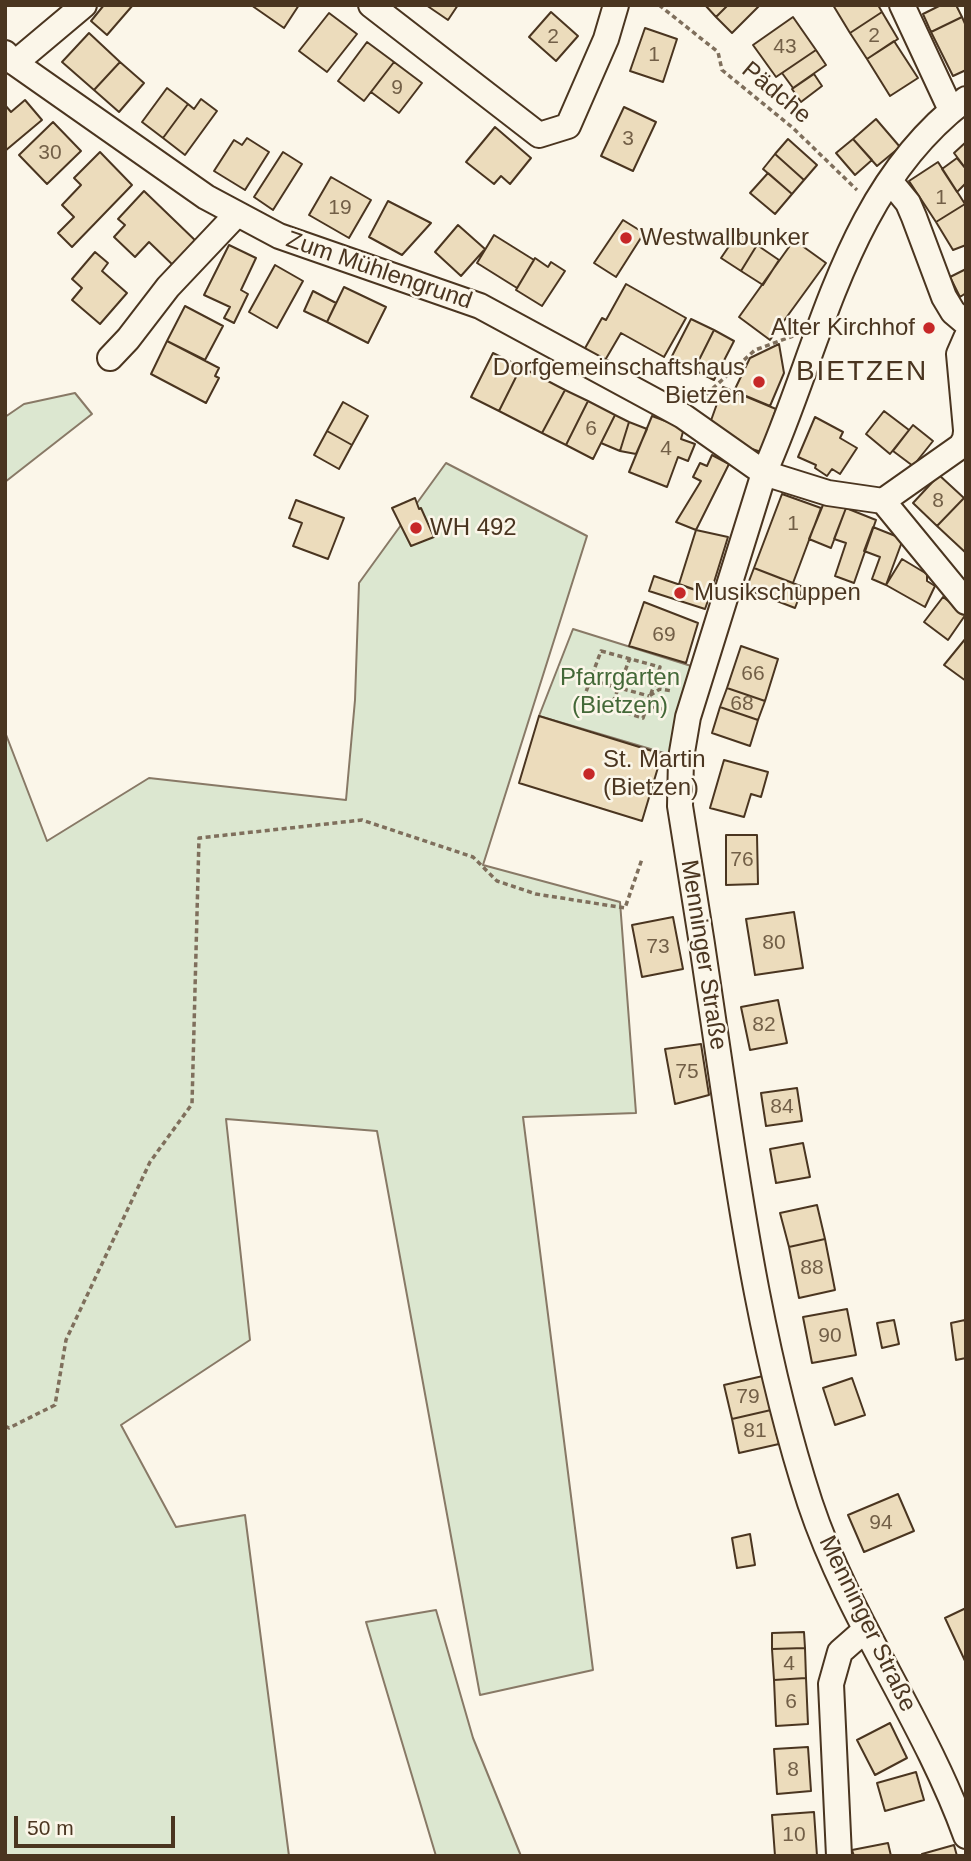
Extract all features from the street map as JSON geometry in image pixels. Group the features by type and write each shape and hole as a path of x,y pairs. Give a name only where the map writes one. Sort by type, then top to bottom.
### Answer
{"street":[{"path":"10,58 83,5"},
{"path":"370,5 539,135 568,126 606,39 616,5"},
{"path":"902,5 958,105"},
{"name":"Zum Mühlengrund","path":"10,58 205,197 279,236 480,306 682,415 764,472 828,494 883,501"},
{"name":"Menninger Straße","path":"958,105 920,141 890,181 851,248 814,337 780,438 764,472 688,717 681,758 680,806 744,1228 770,1356 810,1502 838,1575 865,1630 908,1705 966,1836"},
{"path":"890,181 911,210 944,297 953,312 966,323"},
{"path":"110,358 168,287 237,214"},
{"path":"966,338 959,354 965,439 961,446 883,501 966,602"},
{"path":"839,1856 831,1684 840,1652 865,1630"}],"path":[{"name":"Pädche","path":"659,5 718,52 722,70 770,108 876,205"},
{"path":"682,415 755,351 791,336 814,337"},
{"path":"601,651 660,667 642,718 583,700 590,680 601,651"},
{"path":"610,710 630,658"},
{"path":"590,680 649,696"},
{"path":"5,1426 9,1428 55,1405 66,1340 150,1162 192,1104 199,838 362,820 473,857 497,881 536,894 625,908 642,859"}],"green space":[{"path":"75,393 92,414 5,482 5,417 24,404"},
{"path":"446,463 587,536 483,865 620,902 636,1113 523,1117 593,1670 480,1695 377,1131 226,1119 250,1340 121,1425 176,1527 245,1515 289,1856 5,1856 5,732 47,841 149,778 346,800 355,700 359,583"},
{"name":"Pfarrgarten (Bietzen)","path":"573,629 704,670 681,758 539,716"},
{"path":"436,1610 473,1738 521,1856 436,1856 366,1622"}],"building":[{"path":"104,5 133,5 107,35 91,21"},
{"path":"251,5 299,5 284,28"},
{"path":"426,5 458,5 448,20"},
{"path":"705,5 728,5 716,17"},
{"path":"728,5 759,6 732,33 716,17"},
{"path":"833,5 878,5 882,12 850,33"},
{"path":"941,5 956,5 962,17 931,32 923,14"},
{"path":"551,12 578,36 556,61 529,37"},
{"path":"882,12 898,39 867,59 850,33"},
{"path":"329,13 357,34 327,72 299,51"},
{"path":"793,17 816,50 776,77 753,45"},
{"path":"962,17 966,26 966,70 953,76 931,32"},
{"path":"645,28 677,39 663,82 630,71"},
{"path":"89,33 120,62 94,90 62,62"},
{"path":"894,41 918,78 890,96 867,59"},
{"path":"367,42 394,62 364,101 338,81"},
{"path":"816,50 826,65 793,88 782,73"},
{"path":"120,62 144,83 119,112 94,90"},
{"path":"394,62 422,83 399,113 371,92"},
{"path":"814,74 822,86 801,102 792,89"},
{"path":"167,88 188,104 163,138 142,122"},
{"path":"201,99 217,111 185,155 163,138 188,104 194,109"},
{"path":"25,100 42,120 5,151 5,105 11,112"},
{"path":"624,107 656,122 633,171 601,156"},
{"path":"876,119 900,147 877,166 853,139"},
{"path":"53,122 81,151 47,184 19,155"},
{"path":"495,127 531,158 510,184 501,176 494,184 466,162"},
{"path":"247,138 269,152 245,190 214,171 234,140 242,145"},
{"path":"788,139 817,165 804,180 775,154"},
{"path":"853,139 872,160 855,175 836,153"},
{"path":"966,142 966,169 954,153"},
{"path":"100,152 132,185 72,247 58,233 74,217 62,205 81,185 74,178"},
{"path":"283,152 302,164 273,210 254,197"},
{"path":"775,154 804,180 792,194 763,169"},
{"path":"957,158 966,169 966,183 957,192 942,169"},
{"path":"938,162 965,204 936,222 909,181"},
{"path":"768,173 792,194 775,214 750,193"},
{"path":"331,177 371,200 349,238 309,215"},
{"path":"144,191 199,244 176,268 149,242 135,257 114,237 125,225 118,219"},
{"path":"388,201 431,223 402,255 369,237"},
{"path":"965,204 966,245 953,250 936,222"},
{"path":"623,220 644,233 616,277 594,263"},
{"path":"458,225 485,249 461,276 435,252"},
{"path":"738,233 757,245 741,271 721,258"},
{"path":"494,235 534,260 517,288 477,263"},
{"path":"794,240 826,263 770,340 739,317"},
{"path":"229,245 256,258 241,290 248,294 234,323 224,318 230,307 204,295"},
{"path":"757,245 779,260 763,285 741,271"},
{"path":"95,252 108,263 102,271 127,293 100,324 72,300 82,288 72,279"},
{"path":"535,258 548,267 551,262 565,271 542,306 516,290"},
{"path":"275,265 303,281 277,328 249,312"},
{"path":"966,269 966,293 960,297 950,277"},
{"path":"626,284 686,318 664,357 621,333 604,362 584,350 602,318 606,320"},
{"path":"344,287 386,307 368,343 327,322"},
{"path":"313,291 336,303 327,322 304,311"},
{"path":"185,306 223,326 205,360 167,341"},
{"path":"691,319 714,330 694,370 671,358"},
{"path":"714,330 734,341 714,380 694,370"},
{"path":"167,341 219,368 215,376 219,378 206,403 151,374"},
{"name":"Dorfgemeinschaftshaus Bietzen","path":"779,344 784,373 770,406 734,391 750,358"},
{"path":"493,353 521,367 499,411 471,397"},
{"path":"521,367 565,390 542,433 499,411"},
{"path":"723,387 776,409 761,452 737,444 736,438 709,426"},
{"path":"565,390 588,401 566,445 542,433"},
{"path":"588,401 615,415 593,459 566,445"},
{"path":"343,402 368,416 352,445 327,431"},
{"path":"884,411 909,430 890,454 866,434"},
{"path":"615,415 629,422 620,451 601,443"},
{"path":"652,416 684,428 681,439 695,444 688,461 678,457 667,487 629,472"},
{"path":"815,417 843,432 840,438 857,448 840,474 832,469 827,476 815,468 816,465 798,457"},
{"path":"629,422 647,429 636,454 620,451"},
{"path":"913,425 933,441 913,466 893,451"},
{"path":"327,431 352,445 339,469 314,455"},
{"path":"712,455 729,464 696,530 676,522 701,481 693,477 700,463 707,466"},
{"path":"939,475 964,498 937,526 913,503"},
{"path":"782,494 821,508 793,583 754,568"},
{"name":"WH 492","path":"415,498 434,537 411,546 392,508"},
{"path":"964,498 966,500 966,553 937,526"},
{"path":"296,500 344,518 328,559 293,546 302,523 289,518"},
{"path":"825,500 846,508 831,548 809,539"},
{"path":"846,508 876,520 854,583 835,576 846,543 834,539"},
{"path":"873,527 903,539 886,585 872,579 880,557 864,551"},
{"path":"696,530 728,537 710,595 679,584"},
{"path":"902,559 927,574 927,581 935,586 925,607 886,585"},
{"path":"754,568 803,587 795,608 746,589"},
{"name":"Musikschuppen","path":"654,576 710,595 705,609 649,591"},
{"path":"943,597 966,614 948,640 924,622"},
{"path":"644,602 698,623 686,663 629,646"},
{"path":"966,638 966,681 944,665"},
{"path":"741,646 778,659 765,701 727,688"},
{"path":"727,688 765,701 758,720 720,707"},
{"path":"720,707 758,720 750,746 712,733"},
{"name":"St. Martin (Bietzen)","path":"539,716 662,754 642,821 519,783"},
{"path":"724,760 768,772 761,797 751,794 744,817 710,808"},
{"path":"726,835 757,835 758,884 726,885"},
{"path":"794,912 803,968 755,975 746,919"},
{"path":"673,917 683,969 642,977 632,925"},
{"path":"778,1000 787,1043 750,1050 741,1007"},
{"path":"701,1044 709,1095 675,1104 665,1049"},
{"path":"797,1088 802,1121 766,1126 761,1093"},
{"path":"803,1143 810,1177 776,1183 770,1149"},
{"path":"817,1205 825,1239 789,1247 780,1213"},
{"path":"825,1239 835,1290 799,1298 789,1247"},
{"path":"847,1309 856,1355 812,1363 803,1317"},
{"path":"894,1320 899,1344 882,1348 877,1323"},
{"path":"965,1320 966,1358 956,1360 951,1323"},
{"path":"763,1376 771,1410 732,1419 724,1385"},
{"path":"852,1378 865,1415 835,1425 823,1388"},
{"path":"771,1410 779,1444 739,1453 732,1419"},
{"path":"898,1494 914,1531 864,1552 848,1515"},
{"path":"750,1534 755,1565 737,1568 732,1538"},
{"path":"966,1608 966,1663 945,1618"},
{"path":"804,1632 805,1648 772,1649 772,1633"},
{"path":"805,1648 806,1678 774,1680 772,1649"},
{"path":"806,1678 808,1724 776,1726 774,1680"},
{"path":"890,1723 907,1758 875,1775 857,1740"},
{"path":"808,1747 811,1791 777,1794 774,1749"},
{"path":"916,1772 924,1800 885,1811 877,1783"},
{"path":"814,1812 817,1856 775,1856 772,1815"},
{"path":"888,1843 891,1856 854,1856 852,1850"},
{"path":"954,1845 957,1856 922,1856 922,1854"}],"place":[{"name":"Westwallbunker","path":"626,238"},
{"name":"Alter Kirchhof","path":"929,328"},
{"name":"Dorfgemeinschaftshaus Bietzen","path":"759,382"},
{"name":"WH 492","path":"416,528"},
{"name":"Musikschuppen","path":"680,593"},
{"name":"St. Martin (Bietzen)","path":"589,774"}],"district":[{"name":"BIETZEN","path":"862,372"}]}
